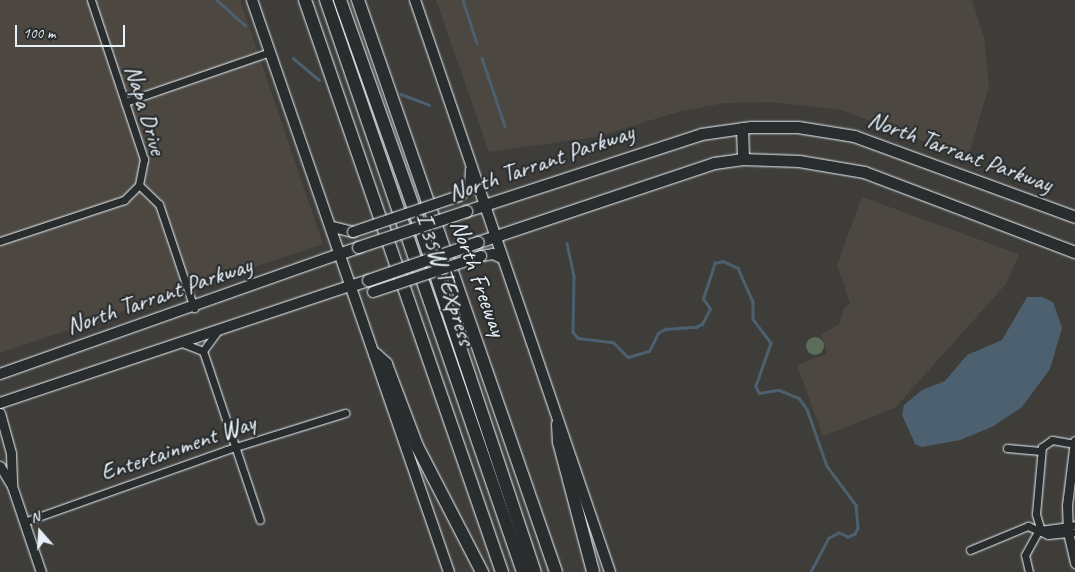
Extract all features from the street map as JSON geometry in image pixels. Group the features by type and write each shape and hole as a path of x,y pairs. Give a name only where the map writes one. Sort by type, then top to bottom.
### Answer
{"highway":[{"path":"300,0 310,14"},
{"path":"305,0 502,572"},
{"name":"I 35W TEXpress","path":"326,0 523,572"},
{"name":"I 35W TEXpress","path":"340,0 415,212 535,572"},
{"name":"North Freeway","path":"358,0 384,79 467,308 556,572"},
{"path":"367,0 384,59 384,79"},
{"path":"375,354 386,364 417,446 482,572"},
{"path":"558,424 559,442 593,572"}],"main road":[{"path":"252,0 333,227 450,572"},
{"name":"North Freeway","path":"415,0 610,572"},
{"name":"North Tarrant Parkway","path":"0,374 194,308 358,247 650,149 701,134 742,128 798,127 854,136 1075,218"},
{"path":"742,128 743,159"},
{"path":"0,403 217,332 714,163 743,159 799,161 864,172 1075,252"},
{"path":"333,227 353,232 459,196 470,188 471,161"},
{"path":"359,307 373,292 481,256 493,254 502,258"}],"street":[{"name":"Napa Drive","path":"91,0 144,159 139,185 159,204 194,308"},
{"path":"125,102 270,52"},
{"path":"0,241 124,200 139,185"},
{"path":"203,350 217,332"},
{"path":"182,343 203,350"},
{"path":"203,350 260,520"},
{"path":"0,413 11,452 12,486"},
{"name":"Entertainment Way","path":"24,522 236,447 345,413"},
{"path":"1029,572 1025,555 1040,530 1036,514 1041,451 1050,440 1075,443 1068,476 1075,563"},
{"path":"1007,448 1041,451"},
{"path":"0,466 12,486 41,572"},
{"path":"970,550 1025,527 1040,530 1048,535 1071,529"}],"shaded area":[{"path":"0,0 240,0 323,244 0,353"},
{"path":"436,0 972,0 984,37 989,86 968,158 841,110 772,102 724,103 678,112 596,137 489,152"},
{"path":"862,197 1019,254 1006,284 895,408 823,436 797,365 827,354 821,335 840,323 844,308 850,303 837,265"}],"green space":[{"path":"811,337 819,337 824,342 822,353 811,355 806,350 806,342"}],"water":[{"path":"1027,297 1042,297 1053,302 1062,328 1050,369 1022,407 992,427 960,440 922,447 915,444 902,415 904,405 922,390 945,381 967,355 1002,340"}],"waterway":[{"path":"217,0 245,25"},
{"path":"463,0 477,43"},
{"path":"293,58 319,80"},
{"path":"482,58 505,126"},
{"path":"401,94 429,105"},
{"path":"567,243 574,277 573,332 578,338 613,342 628,357 649,351 658,333 665,329 696,327 702,324 710,309 703,299 715,263 723,261 738,268 753,302 753,319 771,343 756,386 759,393 779,390 799,398 807,409 827,466 856,505 858,528 855,534 848,537 839,533 829,538 811,572"}]}
